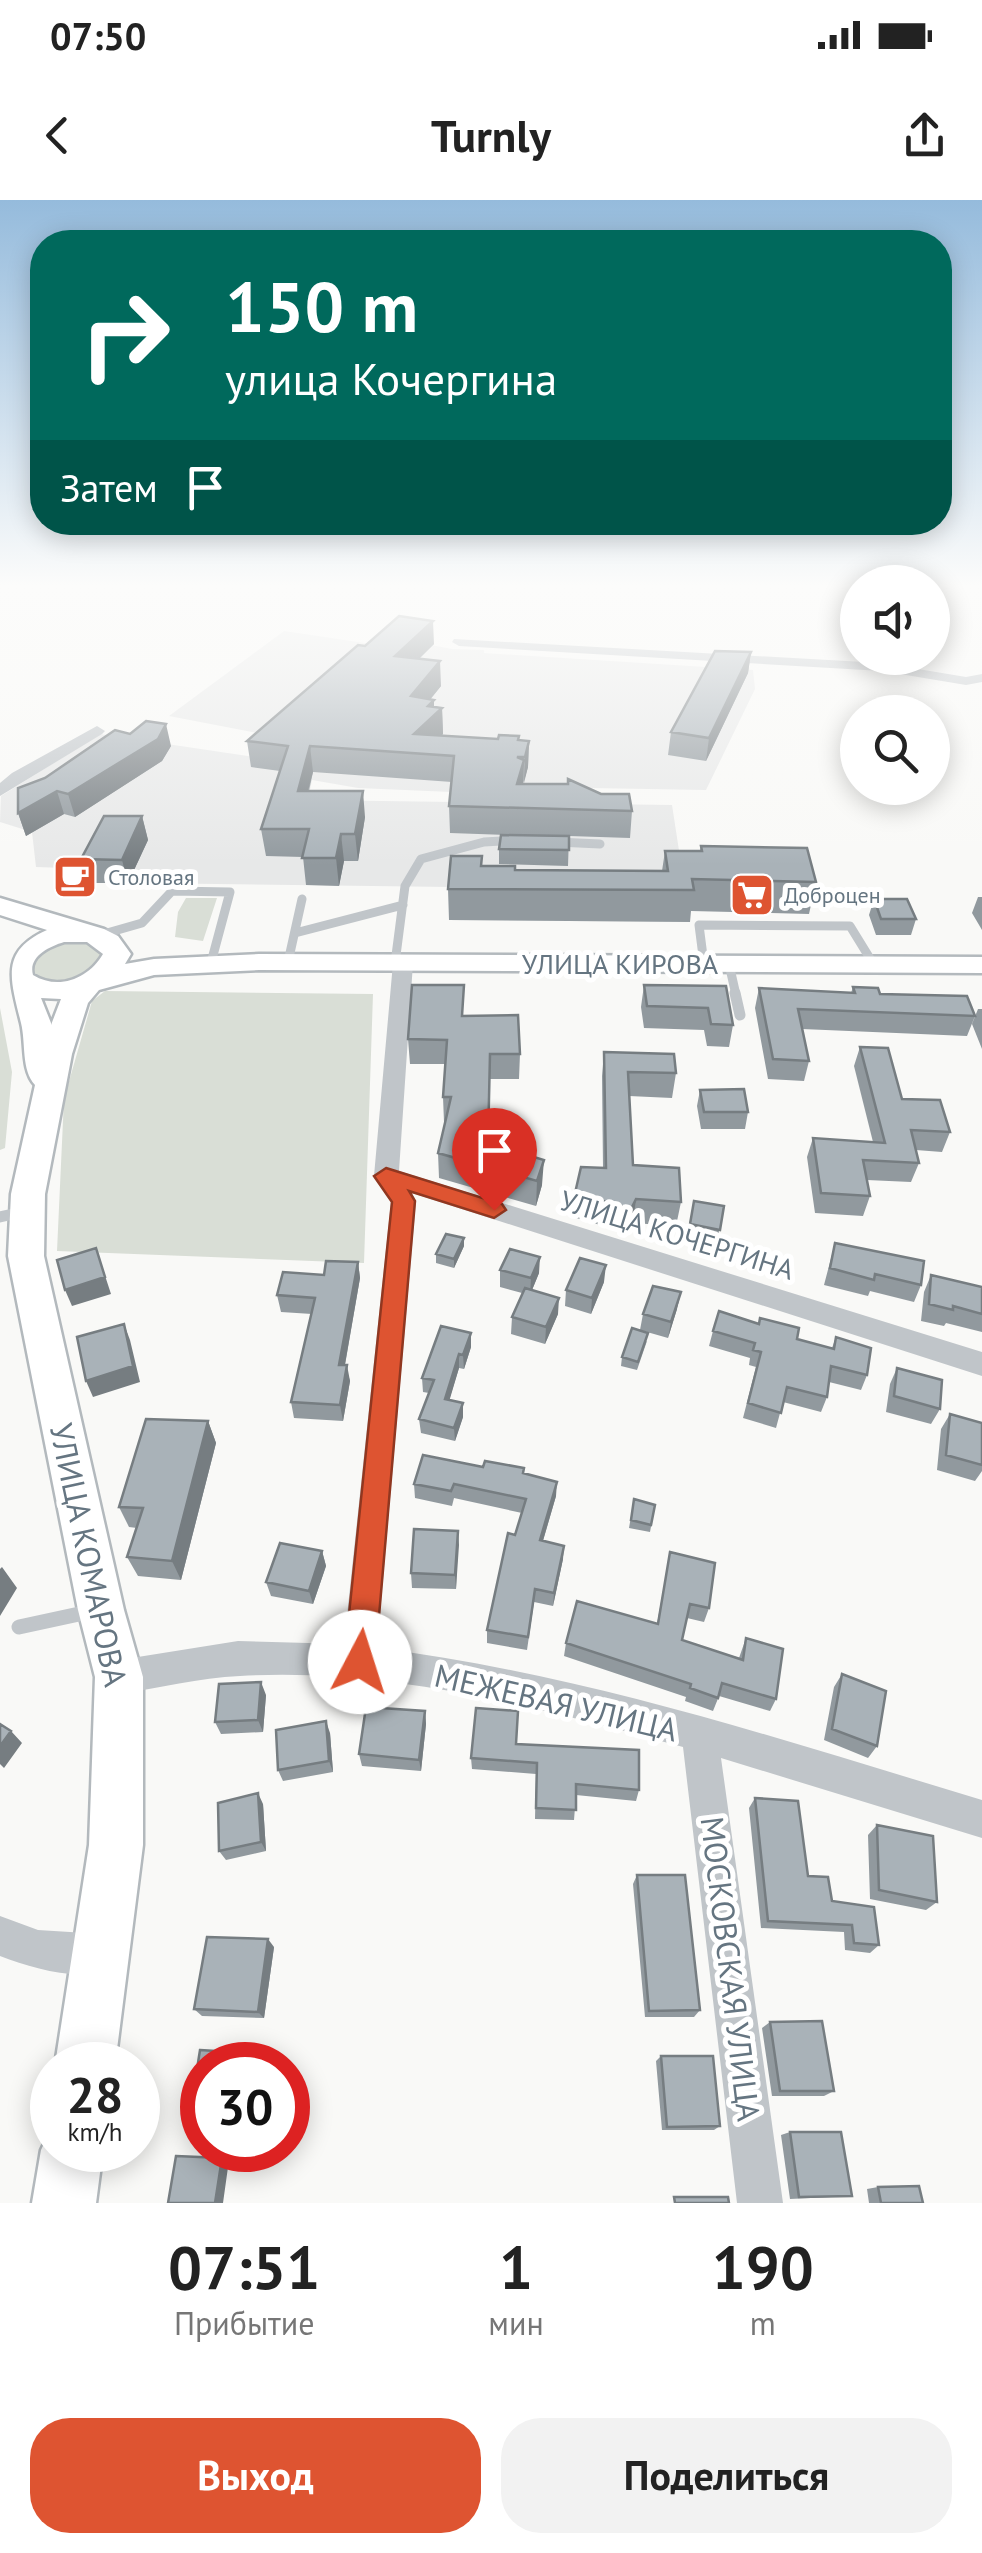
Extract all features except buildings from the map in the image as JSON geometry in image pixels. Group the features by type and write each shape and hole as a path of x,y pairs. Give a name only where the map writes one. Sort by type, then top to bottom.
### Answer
{"main road":[{"path":"0,906 95,936 212,959 259,962"},
{"path":"95,936 117,954 115,962 74,1000 44,1108 42,1055 16,964 27,950 54,937 95,936"},
{"path":"0,948 18,977 44,990 154,966 259,962"},
{"name":"УЛИЦА КИРОВА","path":"259,962 982,965"},
{"name":"УЛИЦА КОМАРОВА","path":"44,1108 14,1214 119,1677 116,1845 89,2042"},
{"path":"64,2203 69,2172"}],"street":[{"path":"0,791 18,776 97,731"},
{"path":"360,1662 404,1201 386,1176 400,963"},
{"name":"УЛИЦА КОЧЕРГИНА","path":"386,1176 982,1364"},
{"name":"МЕЖЕВАЯ УЛИЦА","path":"119,1677 251,1658 360,1662 523,1690 700,1735 982,1819"},
{"name":"МОСКОВСКАЯ УЛИЦА","path":"700,1735 760,2203"},
{"path":"0,1936 38,1950 102,1954"}],"lane":[{"path":"400,963 405,886 421,858 484,842 535,840"},
{"path":"552,842 600,844"},
{"path":"95,936 132,930 146,922 172,891 230,892 212,959"},
{"path":"288,962 302,899"},
{"path":"295,933 403,905"},
{"path":"740,1015 699,924 850,926 874,965"},
{"path":"20,1627 101,1610"}],"shaded area":[{"path":"220,678 754,678 755,689 706,790 531,787 524,795 358,788 312,780 308,800 672,805 690,922 449,920 451,887 59,882 66,868 36,867 32,832 0,822 1,796 100,734 261,758 283,738 169,716"},
{"path":"186,898 217,898 203,941 175,937 178,912"},
{"path":"86,940 107,955 81,977 53,983 30,976 30,958 57,942"},
{"path":"105,991 373,994 364,1263 57,1251 64,1099 92,1001"},
{"path":"0,1008 12,1072 5,1148 0,1150"}],"place":[{"name":"Столовая","path":"75,877"},
{"name":"Доброцен","path":"752,895"}],"route":[{"path":"360,1662 404,1201 386,1176 494,1210"}]}
